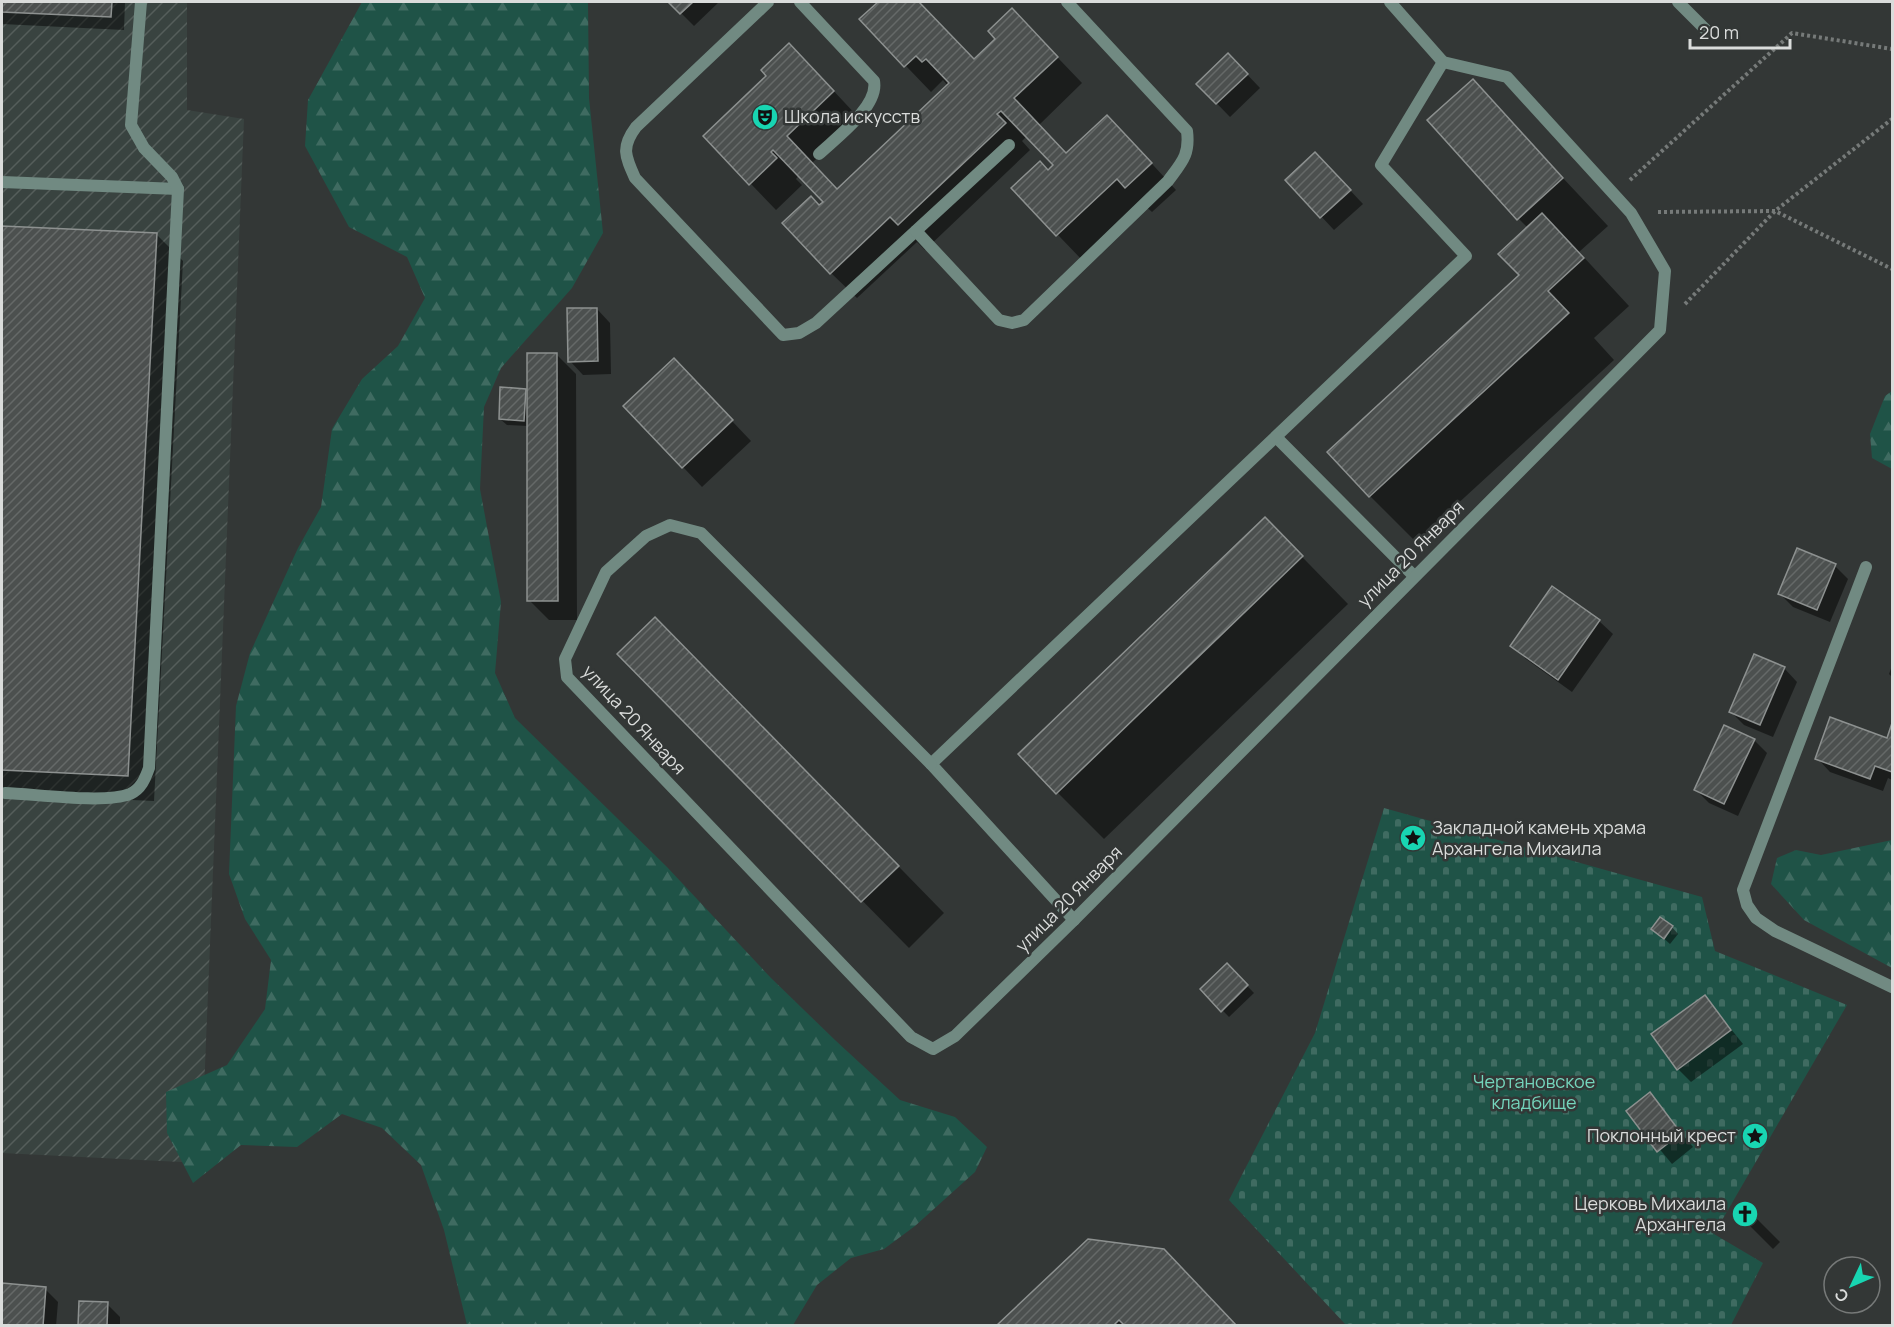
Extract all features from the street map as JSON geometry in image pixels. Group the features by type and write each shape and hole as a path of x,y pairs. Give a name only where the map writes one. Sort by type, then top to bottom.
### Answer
{"street":[{"path":"5,793 114,797 132,793 144,783 149,768 178,189 172,177 144,148 131,125 141,2"},
{"path":"768,2 636,127 626,141 626,159 635,178 783,335 800,333 816,323 1009,145"},
{"path":"800,2 874,81 876,92 870,104 819,154"},
{"path":"916,231 999,320 1012,323 1024,320 1168,181 1184,159 1189,146 1187,131 1067,2"},
{"path":"1390,2 1443,62 1507,76 1631,213 1665,271 1660,330"},
{"path":"1678,2 1706,30"},
{"path":"1074,920 931,764 1466,256 1381,165 1443,62"},
{"path":"2,182 178,189"},
{"name":"улица 20 Января","path":"931,764 701,533 670,525 646,536 606,572 565,659 567,677 911,1037 933,1049 955,1036 1074,920 1660,330"},
{"path":"1276,437 1414,576"},
{"path":"1866,567 1743,890 1747,904 1756,918 1775,931 1893,987"}],"path":[{"path":"1614,194 1792,33 1893,49"},
{"path":"1660,330 1775,211 1893,119"},
{"path":"1631,213 1775,211 1893,269"}],"shaded area":[{"path":"2,2 187,2 187,110 244,119 201,1163 2,1153"}],"green space":[{"path":"362,2 588,2 589,98 603,233 572,288 501,368 484,407 480,489 501,602 495,673 515,718 667,867 771,978 900,1100 955,1117 987,1147 975,1172 915,1226 884,1249 851,1258 817,1285 793,1325 467,1325 444,1230 421,1165 382,1128 342,1114 297,1147 241,1145 193,1183 167,1133 166,1092 227,1065 265,1009 271,960 245,919 229,874 236,706 250,653 298,548 321,507 332,429 362,379 398,346 425,298 407,257 349,227 305,146 308,100"},
{"path":"1892,391 1892,469 1872,458 1870,434 1885,396"},
{"name":"Чертановское кладбище","path":"1384,808 1702,897 1715,951 1847,1005 1714,1234 1763,1263 1731,1325 1346,1325 1229,1200 1315,1033"},
{"path":"1892,840 1892,968 1804,920 1771,884 1777,858 1796,850 1821,855"}],"building":[{"path":"2,2 112,2 111,17 2,12"},
{"path":"668,2 693,2 680,14"},
{"path":"878,2 919,2 974,59 995,39 988,31 1012,8 1058,57 1014,98 1066,153 1107,115 1152,163 1125,188 1117,179 1056,236 1011,188 1040,161 1048,170 1053,165 1001,111 997,114 1006,123 898,225 890,217 830,274 782,223 811,196 819,205 823,202 773,150 771,152 777,158 749,185 703,136 766,76 761,70 789,43 834,91 787,136 837,189 949,83 926,59 922,62 916,56 904,67 859,19"},
{"path":"1228,53 1248,74 1216,104 1196,84"},
{"path":"1473,79 1563,178 1517,220 1427,120"},
{"path":"1315,152 1351,190 1320,218 1285,180"},
{"path":"1542,213 1584,258 1548,291 1569,313 1369,497 1327,452 1519,275 1498,254"},
{"path":"2,226 157,233 128,776 2,770"},
{"path":"567,308 597,308 598,361 568,362"},
{"path":"527,353 557,353 558,601 527,601"},
{"path":"674,358 733,420 682,468 623,406"},
{"path":"500,387 526,389 524,421 499,419"},
{"path":"1265,517 1303,556 1056,794 1018,754"},
{"path":"1797,548 1836,564 1817,610 1778,594"},
{"path":"1552,586 1600,620 1558,680 1510,646"},
{"path":"655,617 899,866 861,902 617,654"},
{"path":"1754,654 1785,667 1760,725 1729,712"},
{"path":"1830,717 1887,738 1892,723 1892,772 1875,766 1870,779 1815,759"},
{"path":"1724,725 1755,739 1724,804 1694,790"},
{"path":"1660,917 1673,926 1664,939 1651,929"},
{"path":"1227,963 1248,985 1221,1012 1200,989"},
{"path":"1705,995 1731,1030 1677,1070 1651,1034"},
{"path":"1650,1092 1681,1133 1657,1152 1626,1111"},
{"name":"Церковь Михаила Архангела","path":"1743,1204 1755,1215 1746,1224 1735,1213"},
{"path":"1088,1239 1164,1249 1237,1326 1125,1326 1119,1320 1113,1326 996,1326"},
{"path":"2,1283 46,1287 43,1326 2,1326"},
{"path":"79,1301 108,1302 107,1326 78,1326"}],"place":[{"name":"Школа искусств","path":"765,117"},
{"name":"Закладной камень храма Архангела Михаила","path":"1413,838"},
{"name":"Поклонный крест","path":"1755,1136"},
{"name":"Церковь Михаила Архангела","path":"1745,1214"}]}
